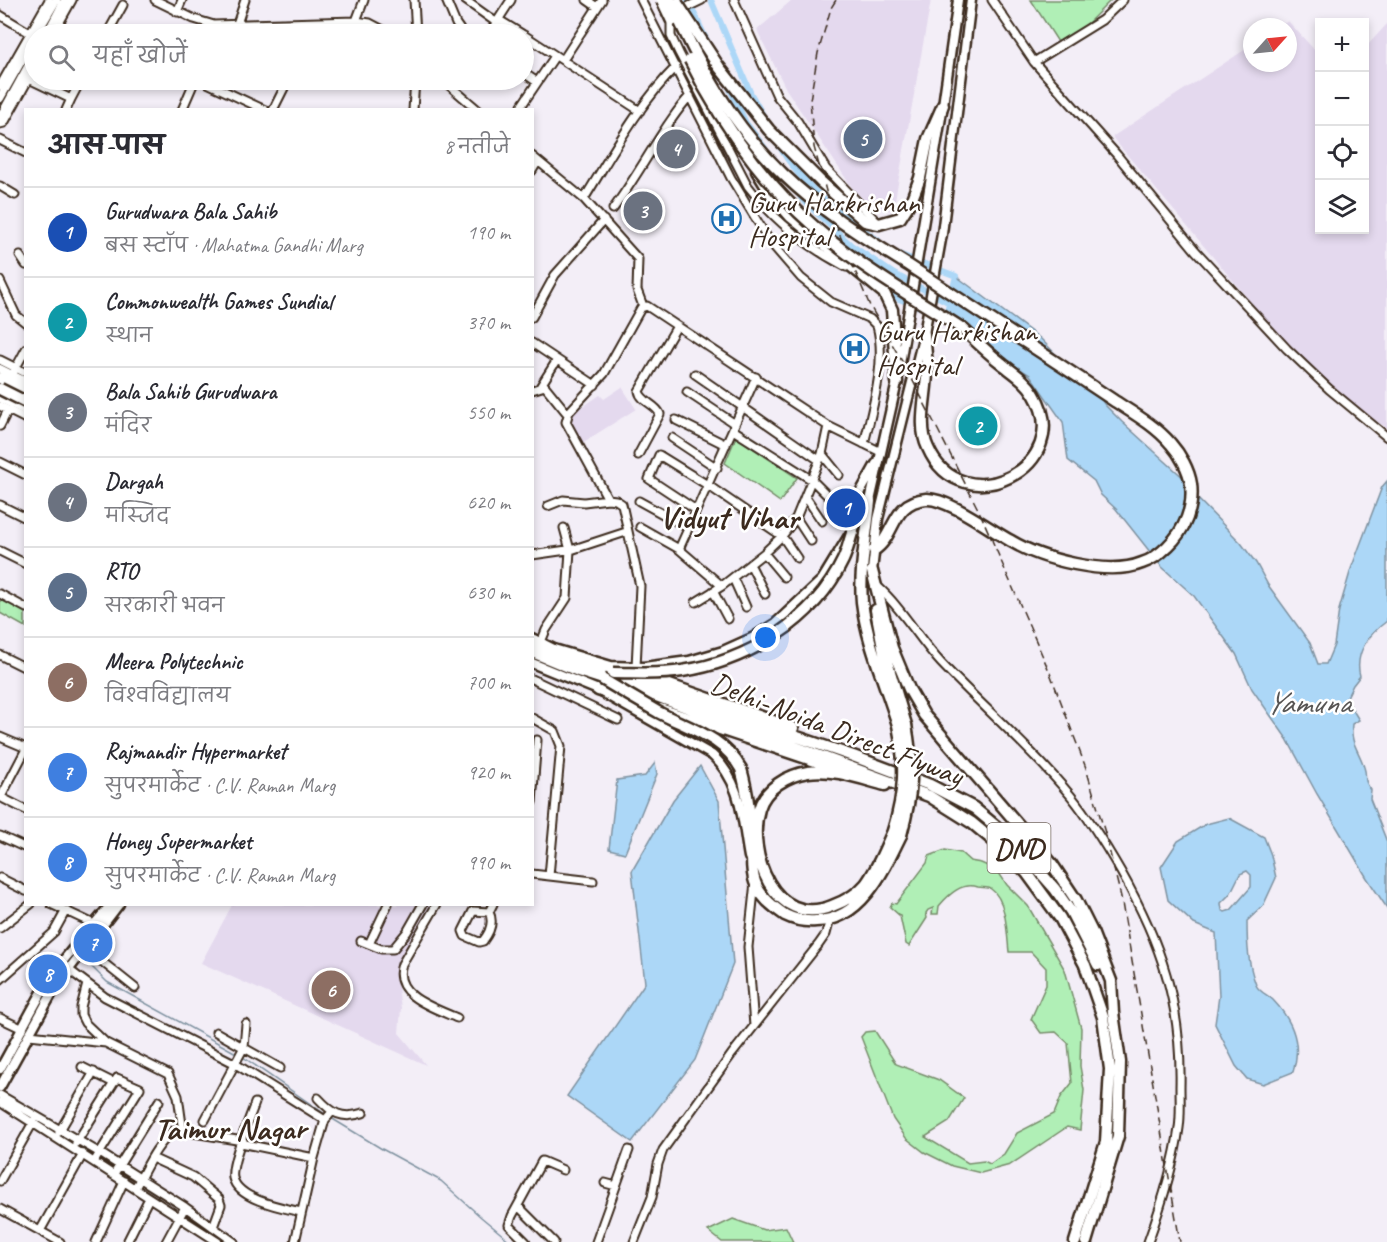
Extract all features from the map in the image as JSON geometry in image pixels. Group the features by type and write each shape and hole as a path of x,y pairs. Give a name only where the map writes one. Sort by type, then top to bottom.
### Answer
{"highway":[{"path":"662,0 697,74 771,194 791,217 884,293 890,304 897,382"},
{"path":"670,0 693,51 733,116 782,174 856,233 1137,416 1170,443 1182,459 1191,483 1190,507 1178,536 1161,552 1143,563 1126,567 1103,567 1046,557 1013,543 955,508 926,499 909,505 896,517 885,543 874,550"},
{"path":"676,0 719,67 770,130 821,182 865,221 879,224 900,218 912,199 920,178 928,139 943,105"},
{"path":"741,146 782,195 820,232 842,250 963,329 1021,378 1039,402 1043,419 1042,439 1033,456 1021,471 1004,481 984,484 965,482 947,472 933,458 924,439 927,370 925,331"},
{"path":"0,378 24,390"},
{"path":"0,389 24,401"},
{"path":"870,501 862,600 874,654 902,725"},
{"path":"612,669 680,672 706,667 754,648 774,636 803,613 822,594 843,559 852,533"},
{"path":"534,653 718,742 741,769 750,811 751,866 755,882 768,902 788,916 808,921 830,919 847,912 865,896 881,872 897,833 904,781 902,725 877,623 872,571"},
{"path":"872,571 892,648 909,689 924,715 1052,864 1076,900 1092,932 1111,981 1120,1062 1118,1136 1086,1242"},
{"path":"535,641 551,653 718,700 870,756 895,772"},
{"name":"Delhi-Noida Direct Flyway","path":"612,669 852,761 929,796"},
{"path":"600,685 878,783"},
{"name":"Delhi-Noida Direct Flyway","path":"600,685 659,697 852,761 895,772 930,785 974,808 1010,838 1037,867 1071,912 1100,968 1113,1013"},
{"path":"897,833 865,884 848,900 827,908 809,911 792,906 773,890 763,873 756,829 759,810 773,788 790,778 808,772 823,771 878,783 929,796 972,823 1027,873 1044,894 1060,918 1085,965 1103,1017 1110,1069 1106,1142 1075,1242"}],"main road":[{"path":"41,24 56,0"},
{"path":"52,24 65,0"},
{"path":"612,669 689,661 723,651 752,638 776,623 822,580 870,501 897,382 958,0"},
{"path":"872,571 878,519 925,331 942,234 971,0"},
{"path":"0,98 24,54"},
{"path":"0,118 24,74"},
{"path":"0,369 14,372 24,380"},
{"path":"0,398 24,410"},
{"path":"852,533 861,491 881,455"},
{"path":"534,664 600,685 701,748 724,766 739,798 751,866"},
{"path":"0,1087 52,976 110,906"},
{"path":"0,1069 68,969 117,906"}],"street":[{"path":"39,24 49,0"},
{"path":"59,24 72,0"},
{"path":"154,0 194,19 215,24"},
{"path":"177,12 182,0"},
{"path":"244,0 237,24 356,21 372,24"},
{"path":"356,21 364,0"},
{"path":"414,0 415,24"},
{"path":"446,0 456,24"},
{"path":"465,0 503,24"},
{"path":"496,24 511,0"},
{"path":"563,60 599,3 587,0"},
{"path":"641,0 731,178 770,242 801,278 831,302 870,319 877,326 878,375 864,444"},
{"path":"702,0 670,16 671,36 748,186 779,221 807,244 867,278"},
{"path":"734,0 777,96 798,122 826,169 879,224"},
{"path":"993,0 1034,62 1117,155 1195,250 1287,349 1329,389 1387,437"},
{"path":"1034,62 1102,20 1123,0"},
{"path":"113,24 123,6"},
{"path":"0,15 24,29"},
{"path":"662,41 671,36"},
{"path":"534,42 640,111"},
{"path":"0,86 24,50"},
{"path":"534,87 555,56"},
{"path":"584,199 640,111 676,67"},
{"path":"0,124 4,123 24,87"},
{"path":"53,90 71,99"},
{"path":"67,108 76,90"},
{"path":"183,108 191,90"},
{"path":"222,90 261,108"},
{"path":"274,108 283,90"},
{"path":"413,108 414,90"},
{"path":"455,90 476,108"},
{"path":"522,105 532,90"},
{"path":"613,209 690,96"},
{"path":"0,140 24,152"},
{"path":"535,158 584,199 638,259 637,290 643,306"},
{"path":"0,186 15,195"},
{"path":"534,313 555,275 604,220"},
{"path":"20,256 24,262"},
{"path":"0,281 16,315 24,321"},
{"path":"643,306 647,306 828,426 881,455"},
{"path":"608,499 567,423 569,412 595,385 608,367 643,306"},
{"path":"638,455 660,414 640,397 639,392 677,326"},
{"path":"534,344 595,385"},
{"path":"14,372 24,354"},
{"path":"0,360 14,372 24,373"},
{"path":"536,388 558,360"},
{"path":"695,374 821,457 839,475"},
{"path":"679,549 756,377"},
{"path":"536,388 545,386 566,412 569,412"},
{"path":"687,392 812,480 833,501"},
{"path":"0,406 24,418"},
{"path":"0,426 8,410"},
{"path":"676,420 726,445"},
{"path":"696,602 722,586 764,553 782,536 796,518 821,457 828,426"},
{"path":"672,438 717,468"},
{"path":"696,510 649,479 659,456 709,486 782,536 797,558"},
{"path":"0,462 24,474"},
{"path":"805,496 822,521"},
{"path":"548,506 562,500 584,502 608,499 622,504 626,532 640,586 636,667"},
{"path":"639,501 688,528"},
{"path":"0,505 24,517"},
{"path":"796,518 811,541"},
{"path":"640,527 679,549 722,586"},
{"path":"535,641 546,630 567,598 570,550 564,528"},
{"path":"534,555 570,550 626,532"},
{"path":"0,551 24,563"},
{"path":"764,553 784,577"},
{"path":"750,564 765,594"},
{"path":"732,578 746,607"},
{"path":"877,586 940,661 1048,769 1073,798 1112,856 1158,945 1179,1030 1179,1127 1173,1161 1148,1242"},
{"path":"713,591 728,619"},
{"path":"0,594 24,607"},
{"path":"883,615 895,606"},
{"path":"0,654 24,667"},
{"path":"534,680 618,720"},
{"path":"534,719 555,731 561,746 549,876"},
{"path":"534,745 544,724"},
{"path":"0,737 24,747"},
{"path":"534,777 537,740"},
{"path":"24,752 0,797 24,809"},
{"path":"0,836 24,847"},
{"path":"534,874 593,881"},
{"path":"0,878 24,890"},
{"path":"754,1026 748,947 755,882"},
{"path":"2,924 28,906"},
{"path":"54,906 96,925"},
{"path":"369,944 387,906"},
{"path":"361,941 381,949 393,949 407,932 422,906"},
{"path":"436,906 402,964 399,972 400,979 414,997 456,1018"},
{"path":"491,908 492,923 483,941 465,936 463,931 473,911 491,908"},
{"path":"0,980 54,932 65,912"},
{"path":"634,1242 652,1197 663,1150 754,1026 819,944 826,934 830,919"},
{"path":"85,948 135,988"},
{"path":"68,969 105,997 239,1055 280,1068"},
{"path":"87,984 81,1015 90,1028 106,1043 168,1074 178,1096 183,1132"},
{"path":"0,1018 26,1032 106,1043"},
{"path":"205,1120 239,1055 246,1024"},
{"path":"216,1032 239,1055 328,1117 363,1113"},
{"path":"82,1067 114,1083"},
{"path":"57,1138 94,1072"},
{"path":"73,1148 117,1078 140,1088 94,1162"},
{"path":"0,1095 57,1138 218,1242"},
{"path":"294,1242 314,1158 328,1117 318,1098"},
{"path":"114,1174 159,1101"},
{"path":"0,1102 61,1130 100,1153 185,1207 234,1242"},
{"path":"255,1103 236,1156 233,1180 238,1188 273,1206 301,1212"},
{"path":"0,1181 35,1120"},
{"path":"135,1188 156,1149 175,1130 314,1158"},
{"path":"596,1242 629,1150"},
{"path":"40,1231 83,1154"},
{"path":"152,1158 193,1178 219,1199 221,1204 213,1227"},
{"path":"526,1242 509,1225 518,1206 542,1161 563,1170"},
{"path":"96,1242 124,1181"},
{"path":"605,1183 616,1186"},
{"path":"127,1242 149,1198"},
{"path":"518,1206 554,1242"},
{"path":"166,1242 185,1207"},
{"path":"0,1209 60,1242"}],"shaded area":[{"path":"792,0 931,0 893,211 871,206 853,189 786,89 757,30"},
{"path":"1387,24 1387,428 1350,404 1282,339 1112,137 1243,51 1243,72 1297,72 1297,31 1315,51 1315,234 1369,234 1369,44"},
{"path":"622,387 636,409 582,443 568,417 600,395 604,399"},
{"path":"231,906 433,906 426,922 402,958 396,974 401,1008 399,1033 426,1065 201,963"}],"green space":[{"path":"1031,0 1111,0 1084,27 1058,42"},
{"path":"736,437 797,478 780,502 725,463"},
{"path":"0,597 24,610 24,626 0,613"},
{"path":"945,850 961,853 970,861 997,870 1007,885 1028,906 1065,970 1081,1028 1080,1066 1084,1090 1080,1130 1067,1127 1010,1165 981,1173 952,1166 924,1152 906,1138 893,1119 861,1037 865,1032 875,1031 896,1064 939,1080 964,1098 949,1122 925,1137 968,1163 984,1161 990,1164 1004,1154 1017,1133 1054,1114 1061,1097 1072,1083 1068,1043 1056,1032 1041,1033 1031,1019 1046,985 1046,968 1031,952 1009,952 1003,909 991,889 967,886 956,890 939,906 938,914 932,914 933,908 928,910 927,918 909,946 906,944 900,916 890,907 892,903 896,904 927,863 929,856"},
{"path":"733,1219 764,1230 786,1227 793,1242 722,1242 708,1231"}],"water":[{"name":"Yamuna","path":"956,276 1041,339 1075,374 1090,383 1105,405 1122,422 1187,481 1196,497 1241,543 1256,563 1268,585 1310,643 1318,664 1326,664 1334,645 1339,610 1351,569 1382,487 1387,481 1387,621 1364,645 1359,660 1360,676 1346,699 1359,720 1352,724 1352,737 1371,790 1370,799 1387,842 1387,908 1317,794 1287,739 1252,689 1236,654 1194,596 1162,567 1116,509 1101,495 1094,481 1068,460 1063,422 1030,375 945,318"},
{"path":"655,763 657,774 625,853 609,849 617,780 645,776"},
{"path":"700,766 719,801 733,964 695,1060 632,1142 567,1096 645,983 632,871 673,800"},
{"path":"1229,818 1264,837 1271,855 1276,878 1263,906 1247,921 1248,954 1257,987 1280,1008 1294,1034 1296,1062 1293,1072 1263,1084 1247,1079 1236,1066 1215,1024 1219,996 1216,933 1194,924 1168,900 1161,867 1178,841 1206,824","holes":["1247,871 1251,875 1251,887 1231,910 1225,912 1222,910 1221,903 1230,894 1240,874"]}],"waterway":[{"path":"688,0 708,43"},
{"path":"711,0 751,94 764,117"},
{"path":"703,50 718,85"},
{"path":"728,85 746,123 765,148"},
{"path":"778,144 798,173 822,198 878,240"},
{"path":"796,190 802,199 851,245 894,274 948,302"},
{"path":"896,253 956,276 946,315"},
{"path":"881,282 899,299 922,308"},
{"path":"84,959 107,982 238,1054"},
{"path":"243,1057 325,1114"},
{"path":"331,1118 441,1181 511,1242"}],"railway":[{"path":"836,0 831,8 818,53 810,100 814,147 835,224 870,306 910,375 981,515 1050,673 1086,768 1121,897 1180,1242"}],"place":[{"name":"RTO","path":"863,139"},
{"name":"Dargah","path":"676,149"},
{"name":"Bala Sahib Gurudwara","path":"643,211"},
{"name":"Guru Harkrishan Hospital","path":"727,219"},
{"name":"Guru Harkishan Hospital","path":"855,348"},
{"name":"Commonwealth Games Sundial","path":"978,426"},
{"name":"Gurudwara Bala Sahib","path":"846,508"},
{"name":"Rajmandir Hypermarket","path":"93,943"},
{"name":"Honey Supermarket","path":"48,974"},
{"name":"Meera Polytechnic","path":"331,990"}],"district":[{"name":"Vidyut Vihar","path":"729,517"},
{"name":"Taimur Nagar","path":"230,1128"}]}
